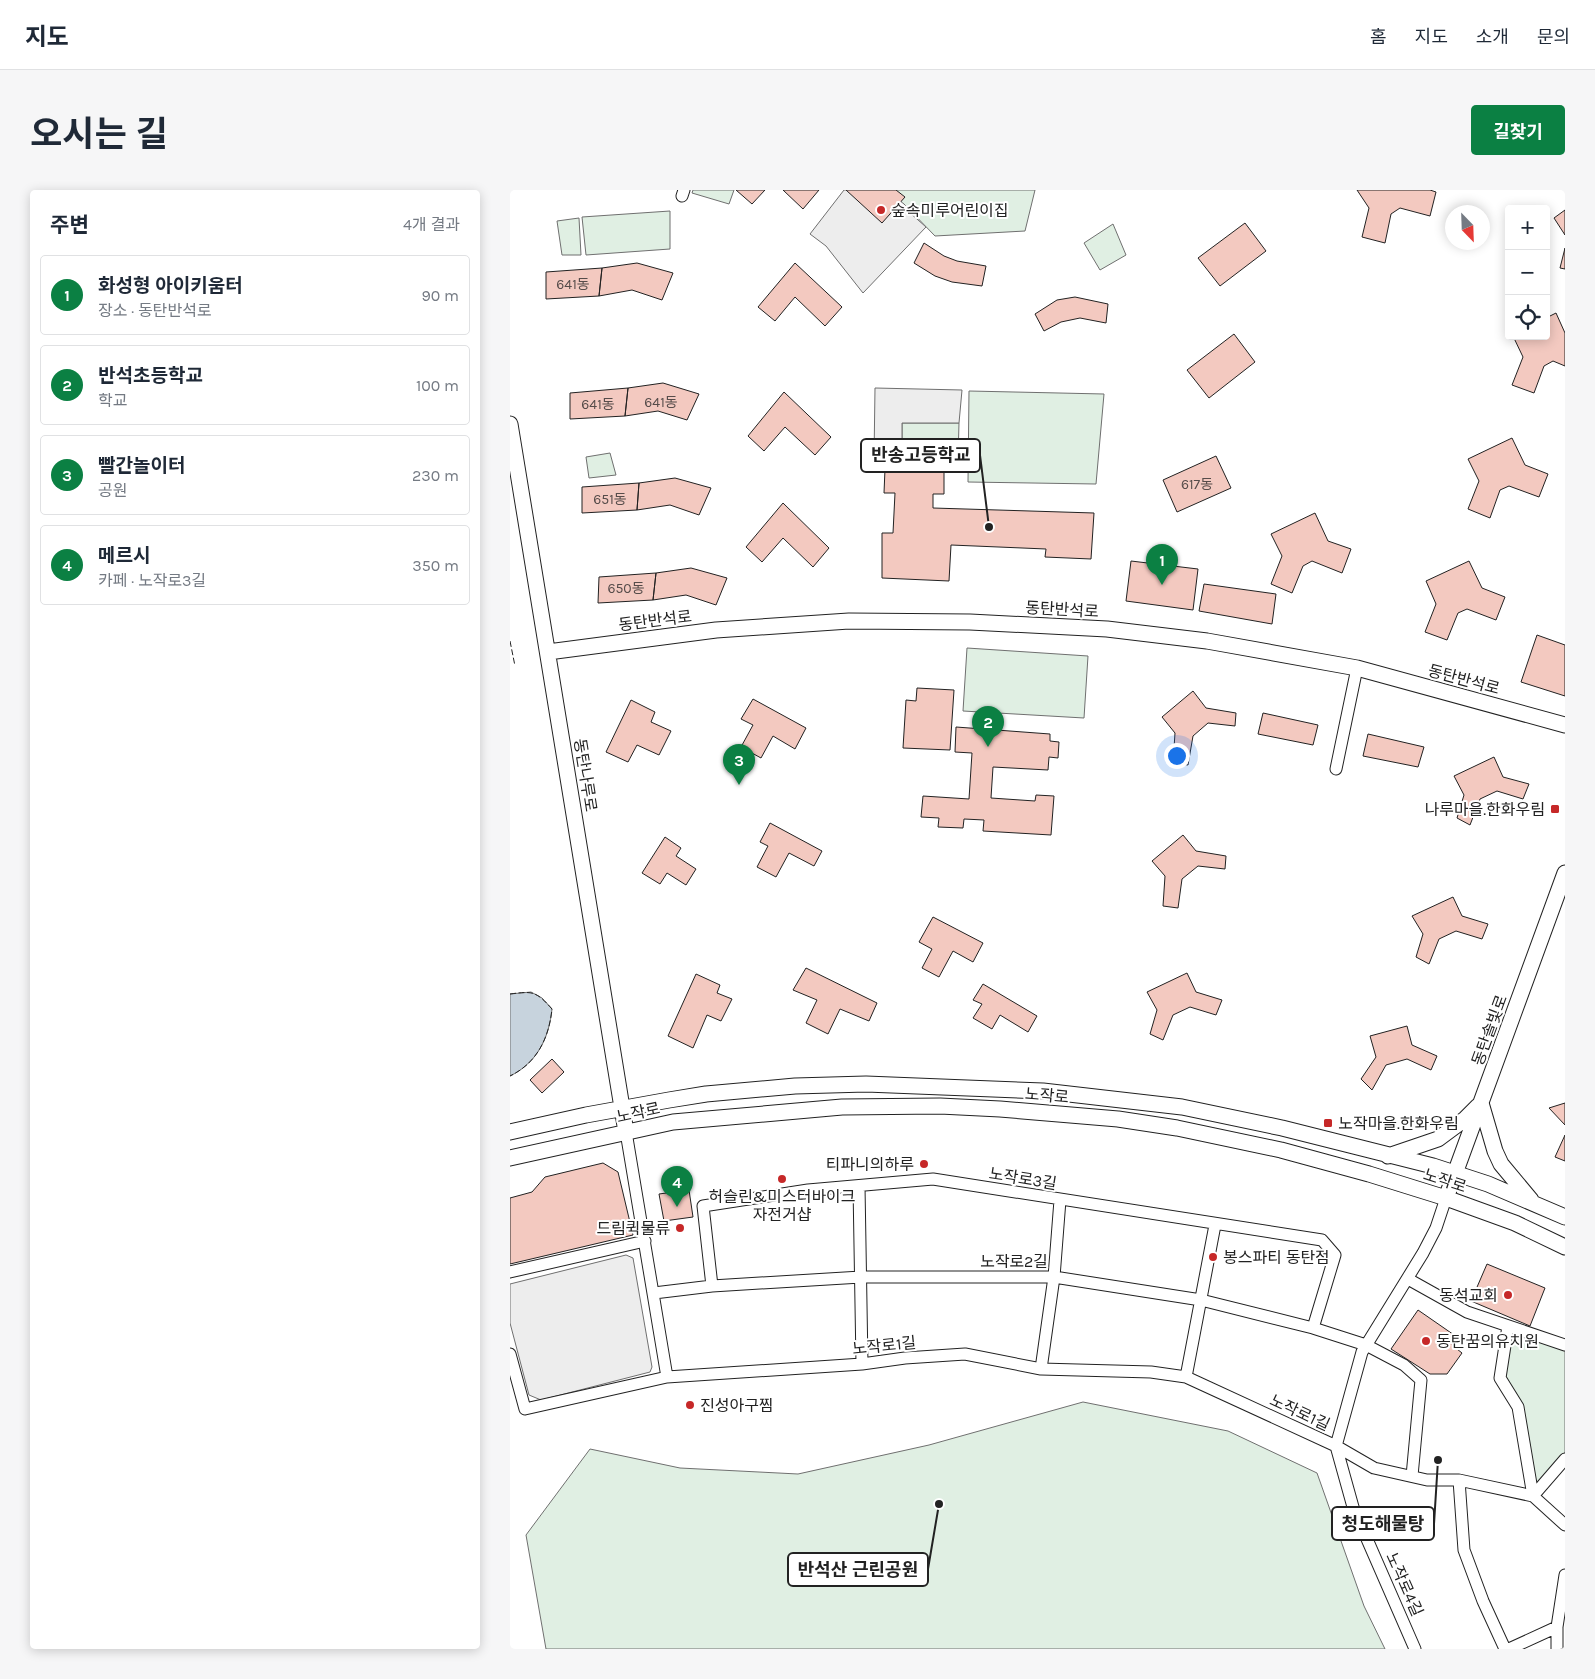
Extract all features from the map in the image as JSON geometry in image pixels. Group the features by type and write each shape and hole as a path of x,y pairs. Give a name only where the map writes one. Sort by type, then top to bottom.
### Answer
{"street":[{"name":"동탄나루로","path":"510,424 626,1132"},
{"name":"동탄반석로","path":"548,652 716,630 849,621 970,622 1107,629 1198,640 1357,668 1565,725"},
{"path":"1336,769 1357,668"},
{"name":"동탄솔빛로","path":"1446,1198 1565,873"},
{"name":"노작로","path":"510,1132 623,1108 706,1094 795,1086 930,1085 1068,1094 1166,1105 1282,1128 1432,1166 1488,1184 1565,1217"},
{"path":"706,1094 698,1109 702,1114 710,1118"},
{"path":"1388,1156 1438,1139 1465,1119 1481,1103 1495,1151 1501,1164 1534,1204 1523,1206 1517,1210 1520,1225"},
{"name":"노작로","path":"510,1158 674,1122 710,1118 842,1107 940,1106 1000,1109 1118,1119 1177,1128 1281,1150 1446,1198 1520,1225 1565,1247"},
{"path":"550,1123 562,1134 554,1147"},
{"path":"626,1132 667,1377"},
{"path":"1380,1178 1391,1175 1396,1170 1396,1161 1388,1156"},
{"name":"노작로3길","path":"712,1286 703,1206 808,1190 933,1179 1215,1225 1322,1240 1335,1255 1313,1328"},
{"path":"859,1186 862,1364"},
{"path":"1446,1198 1436,1228 1408,1279 1362,1352 1336,1446 1374,1468 1427,1480 1460,1480 1533,1496 1565,1525"},
{"path":"1040,1369 1054,1277 1060,1200"},
{"path":"1186,1377 1215,1225"},
{"path":"510,1272 645,1241"},
{"name":"노작로2길","path":"654,1293 712,1286 861,1276 1054,1277 1201,1300 1313,1328 1366,1345"},
{"path":"1408,1279 1467,1312 1565,1345"},
{"path":"1508,1326 1500,1378 1518,1407 1533,1496"},
{"path":"1366,1345 1404,1365 1421,1380 1412,1476"},
{"name":"노작로1길","path":"510,1354 525,1410 667,1377 862,1364 905,1358 965,1354 1040,1369 1151,1372 1186,1377 1336,1446"},
{"name":"노작로4길","path":"1336,1446 1353,1507 1415,1649"},
{"path":"1533,1496 1565,1459"},
{"path":"1460,1480 1464,1550 1505,1649"},
{"path":"1557,1649 1557,1627 1565,1575"},
{"path":"1509,1649 1557,1627"}],"green space":[{"path":"693,190 734,190 729,204 692,193"},
{"path":"886,190 1035,190 1025,231 935,236 904,204"},
{"path":"670,211 670,249 586,255 582,217"},
{"path":"579,218 581,255 562,255 557,221"},
{"path":"1113,224 1126,255 1100,270 1084,243"},
{"path":"969,391 1104,394 1096,484 968,482"},
{"path":"902,423 959,423 958,459 902,459"},
{"path":"610,453 616,475 589,478 586,457"},
{"path":"967,648 1088,656 1084,718 963,711"},
{"path":"1510,1330 1565,1350 1565,1456 1534,1492 1520,1407 1503,1380"},
{"path":"1083,1402 1228,1431 1317,1473 1364,1606 1385,1649 546,1649 526,1535 590,1449 680,1468 798,1474 929,1445"}],"shaded area":[{"path":"844,190 884,190 926,227 863,293 826,246 810,234"},
{"path":"875,388 962,390 959,423 902,423 902,459 874,459"},
{"path":"531,992 542,998 552,1009 548,1030 545,1040 534,1057 528,1064 510,1076 510,994"},
{"path":"626,1255 633,1258 652,1367 650,1372 541,1400 529,1395 510,1323 510,1284"}],"building":[{"path":"736,190 765,190 752,204"},
{"path":"783,190 819,190 803,209"},
{"name":"숲속미루어린이집","path":"846,190 896,190 905,197 882,223"},
{"path":"1357,190 1430,190 1436,192 1430,216 1400,208 1391,214 1385,243 1362,237 1369,208"},
{"path":"1565,210 1565,235 1554,218"},
{"path":"1245,223 1266,251 1220,286 1198,258"},
{"path":"924,243 944,256 957,261 986,266 982,286 952,282 935,276 914,263"},
{"path":"1565,248 1565,269 1560,268"},
{"path":"637,263 673,273 662,300 632,290 599,296 602,268"},
{"path":"795,263 842,307 825,326 795,297 775,321 758,307"},
{"path":"602,268 599,296 546,299 546,272"},
{"path":"1075,297 1108,304 1106,323 1080,318 1061,322 1044,331 1035,314 1057,300"},
{"path":"1556,313 1565,333 1565,366 1553,361 1544,366 1534,393 1512,385 1523,357 1515,340 1550,340 1550,316"},
{"path":"1234,334 1255,362 1209,398 1187,370"},
{"path":"663,383 699,394 687,420 658,411 625,416 628,388"},
{"path":"628,388 625,416 570,419 570,393"},
{"path":"784,392 831,437 815,455 785,427 764,451 748,436"},
{"path":"1512,438 1525,465 1548,474 1539,497 1509,486 1500,490 1490,518 1468,509 1479,481 1468,459"},
{"path":"1216,456 1231,488 1177,512 1163,480"},
{"path":"885,469 944,471 944,494 933,494 933,508 1094,513 1091,559 1045,557 1046,549 951,545 949,581 882,578 882,533 893,533 895,493 884,493"},
{"path":"675,478 711,488 699,515 670,505 637,510 639,483"},
{"path":"639,483 637,510 582,513 582,487"},
{"path":"783,503 829,548 813,567 783,538 762,562 746,547"},
{"path":"1315,513 1328,541 1351,549 1342,573 1312,561 1303,566 1292,593 1271,584 1282,556 1271,534"},
{"path":"1131,561 1198,569 1193,610 1126,601"},
{"path":"1469,561 1482,588 1505,597 1496,620 1467,609 1458,613 1447,640 1425,632 1436,604 1426,581"},
{"path":"691,568 727,578 716,605 686,595 653,600 656,573"},
{"path":"656,573 653,600 598,603 599,577"},
{"path":"1204,584 1276,594 1272,624 1199,611"},
{"path":"1537,635 1565,645 1565,696 1521,682"},
{"path":"917,688 954,690 950,750 903,748 906,700 916,701"},
{"path":"1193,691 1206,708 1236,713 1235,726 1208,723 1193,736 1188,765 1173,763 1175,733 1162,717"},
{"path":"753,699 806,728 795,749 773,736 761,758 741,747 753,725 741,719"},
{"path":"631,700 655,712 651,722 671,731 659,755 637,745 628,762 606,752"},
{"path":"1263,713 1318,725 1313,745 1258,734"},
{"path":"956,727 1050,734 1050,741 1059,742 1058,758 1049,757 1048,770 993,767 991,798 1035,801 1036,795 1054,796 1051,835 983,831 984,820 964,819 963,828 938,827 939,818 921,817 923,796 969,799 972,753 955,752"},
{"path":"1368,734 1424,747 1418,767 1363,756"},
{"path":"1494,757 1503,777 1529,784 1523,799 1497,791 1480,799 1470,825 1457,818 1464,795 1454,776"},
{"path":"770,823 822,851 814,866 789,853 776,877 757,867 768,846 760,842"},
{"path":"1183,835 1196,851 1226,856 1225,869 1198,866 1182,879 1178,908 1163,906 1165,876 1152,861"},
{"path":"665,837 681,848 676,856 696,869 686,885 667,873 660,884 642,873"},
{"path":"1453,897 1462,916 1488,924 1482,939 1456,931 1439,939 1429,964 1416,957 1423,934 1412,916"},
{"path":"933,917 983,943 973,962 953,951 939,977 922,968 932,949 919,942"},
{"path":"806,968 877,1003 869,1021 840,1009 828,1034 806,1023 817,1000 793,990"},
{"path":"1187,973 1196,992 1222,1000 1216,1015 1190,1007 1173,1015 1163,1040 1150,1034 1157,1010 1147,992"},
{"path":"696,974 720,985 717,993 732,999 721,1021 707,1015 693,1048 668,1036"},
{"path":"983,984 1037,1016 1028,1032 1000,1015 992,1029 973,1018 982,1004 973,1000"},
{"path":"1407,1026 1412,1045 1437,1056 1431,1070 1407,1059 1386,1065 1372,1090 1361,1079 1376,1057 1370,1036"},
{"path":"552,1059 564,1072 542,1093 530,1080"},
{"path":"1565,1103 1565,1125 1549,1108"},
{"path":"1565,1135 1565,1161 1555,1157"},
{"path":"603,1163 618,1172 633,1235 510,1264 510,1198 532,1192 545,1177"},
{"path":"689,1190 693,1217 664,1221 659,1194"},
{"name":"동석교회","path":"1487,1264 1545,1288 1530,1326 1471,1301"},
{"name":"동탄꿈의유치원","path":"1418,1310 1457,1337 1452,1345 1462,1353 1447,1374 1430,1374 1391,1349"}],"fence":[{"path":"510,641 515,666"},
{"path":"510,994 534,994 552,1009 545,1040 540,1048 528,1064 510,1076"}],"place":[{"name":"숲속미루어린이집","path":"881,210"},
{"name":"반송고등학교","path":"989,527"},
{"name":"화성형 아이키움터","path":"1162,585"},
{"name":"반석초등학교","path":"988,747"},
{"name":"빨간놀이터","path":"739,785"},
{"name":"나루마을.한화우림","path":"1555,809"},
{"name":"노작마을.한화우림","path":"1328,1123"},
{"name":"티파니의하루","path":"924,1164"},
{"name":"허슬린&미스터바이크 자전거샵","path":"782,1179"},
{"name":"메르시","path":"677,1207"},
{"name":"드림퀵물류","path":"680,1228"},
{"name":"봉스파티 동탄점","path":"1213,1257"},
{"name":"동석교회","path":"1508,1295"},
{"name":"동탄꿈의유치원","path":"1426,1341"},
{"name":"진성아구찜","path":"690,1405"},
{"name":"청도해물탕","path":"1438,1460"},
{"name":"반석산 근린공원","path":"939,1504"}]}
